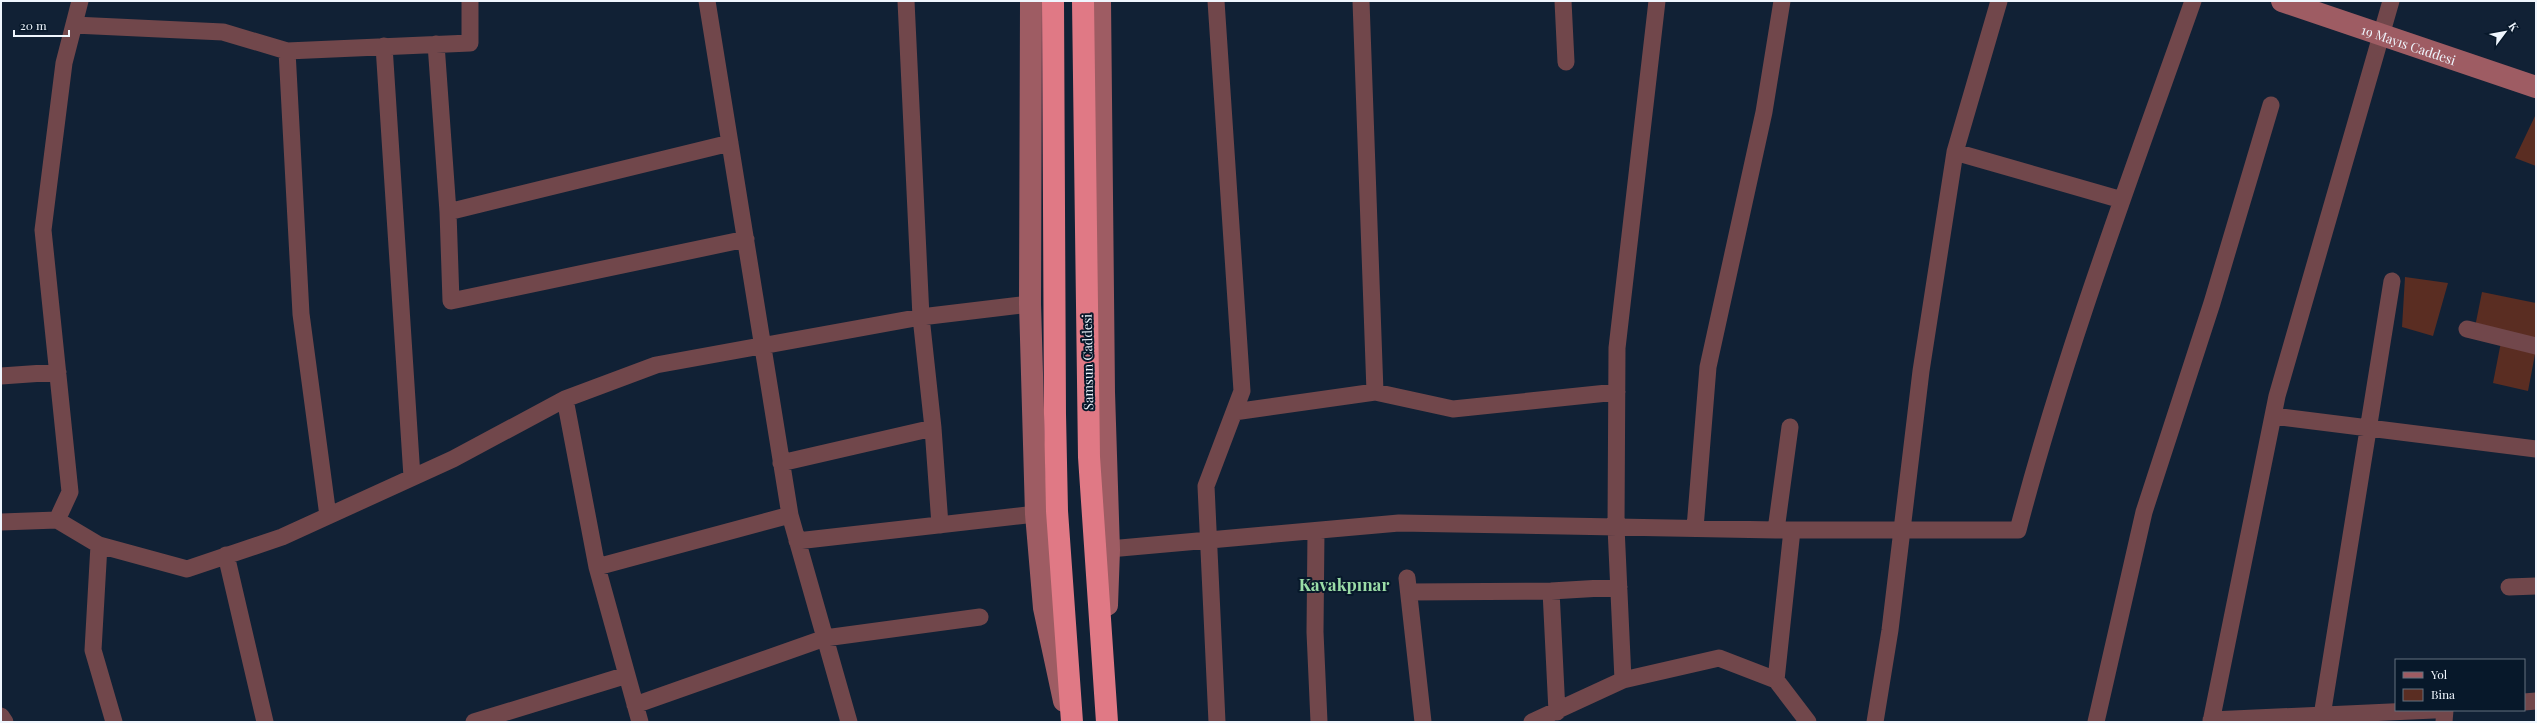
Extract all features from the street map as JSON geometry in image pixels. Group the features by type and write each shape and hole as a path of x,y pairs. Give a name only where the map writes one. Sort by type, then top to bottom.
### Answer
{"highway":[{"path":"1053,1 1054,322 1057,511 1072,722"},
{"name":"Samsun Caddesi","path":"1083,1 1086,320 1101,550 1104,686 1107,722"}],"street":[{"path":"58,520 70,492 43,230 64,63 80,1"},
{"path":"74,25 223,32 287,51 470,43 470,1"},
{"path":"708,1 790,515 849,722"},
{"path":"906,1 921,317 933,428 940,525"},
{"path":"1031,1 1030,304 1036,514 1044,608 1068,722"},
{"path":"1100,1 1104,392 1101,550 1399,522 1784,530 2018,530 2042,436 2122,200 2193,1"},
{"path":"1216,1 1242,391 1206,486 1217,722"},
{"path":"1361,1 1375,392"},
{"path":"1563,1 1566,62"},
{"path":"1623,680 1616,527 1617,348 1657,1"},
{"path":"1695,528 1708,367 1764,112 1782,1"},
{"path":"1875,722 1890,630 1921,371 1955,152 1999,1"},
{"name":"19 Mayıs Caddesi","path":"2282,1 2536,88"},
{"path":"2391,1 2380,34 2273,416 2211,721 2321,719 2421,711"},
{"path":"436,44 448,212 451,302 746,239"},
{"path":"384,46 412,477"},
{"path":"287,51 301,314 328,516"},
{"path":"2096,722 2144,512 2212,303 2271,105"},
{"path":"448,212 730,143"},
{"path":"1955,152 2122,200"},
{"path":"2321,719 2392,282"},
{"path":"1,522 58,520 99,544 187,569 282,536 328,516 453,459 565,399 656,365 763,348 921,317 1030,304"},
{"path":"2467,330 2536,346"},
{"path":"1,376 58,372"},
{"path":"1234,412 1375,392 1453,409 1617,392"},
{"path":"565,399 597,567 640,722"},
{"path":"2273,416 2536,449"},
{"path":"1776,680 1790,427"},
{"path":"781,463 933,428"},
{"path":"797,541 1036,514"},
{"path":"597,567 790,515"},
{"path":"1316,531 1315,632 1319,722"},
{"path":"99,544 93,650 114,722"},
{"path":"226,555 265,722"},
{"path":"1423,722 1408,585 1551,591 1619,587"},
{"path":"2509,587 2536,586"},
{"path":"1551,591 1557,712"},
{"path":"635,705 825,638 980,617"},
{"path":"1536,722 1623,680 1719,658 1776,680 1808,722"},
{"path":"474,722 627,675"},
{"path":"2525,702 2536,701"},
{"path":"2444,722 2445,711"},
{"path":"1,716 5,722"}],"building":[{"path":"2536,114 2536,166 2515,158"},
{"path":"2405,277 2448,283 2433,336 2402,327"},
{"path":"2482,292 2536,303 2536,340 2475,327"},
{"path":"2501,342 2536,349 2528,391 2493,383"}],"district":[{"name":"Kavakpınar","path":"1344,584"}]}
